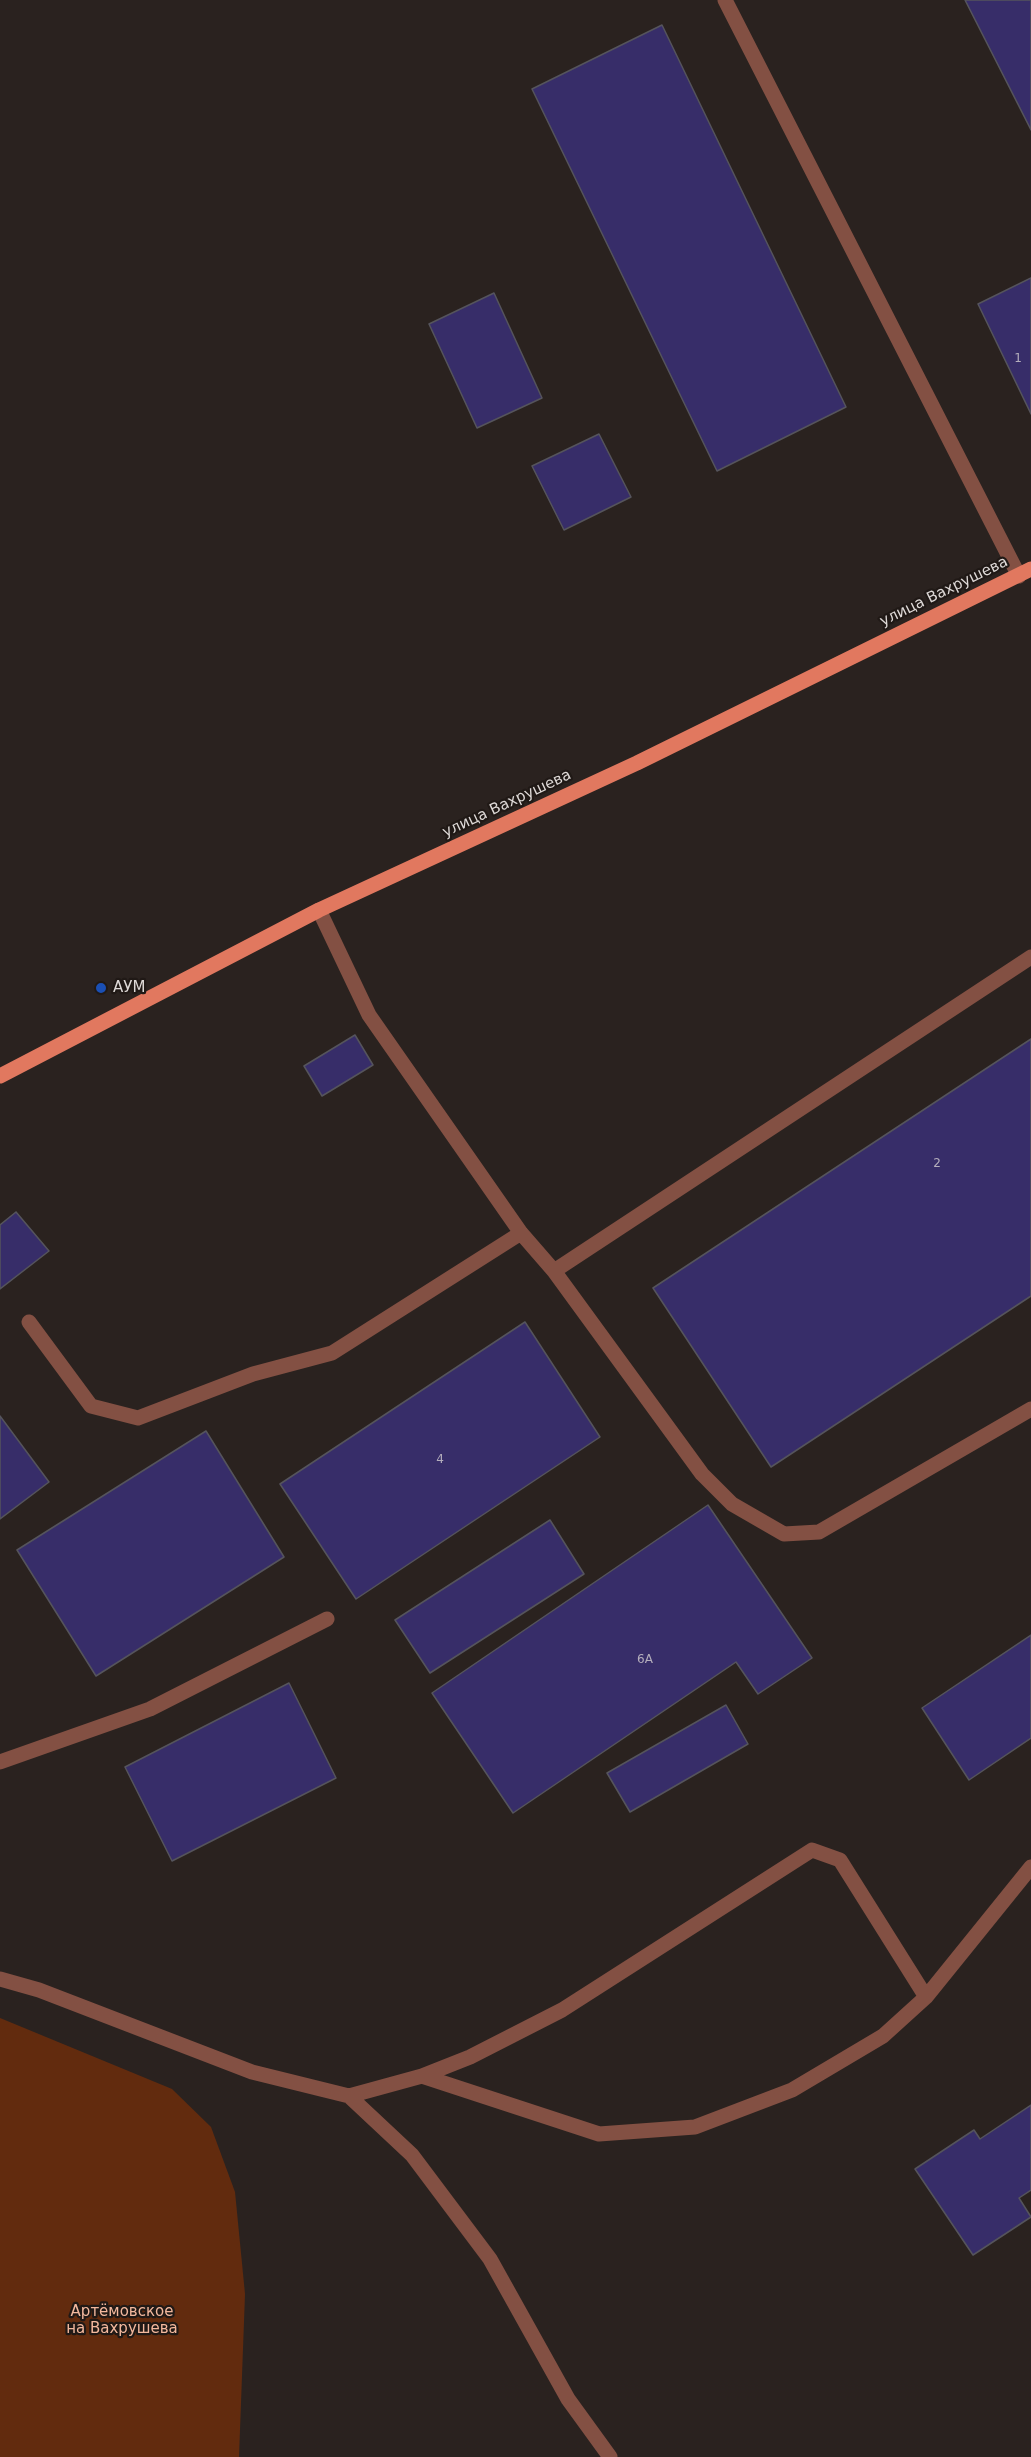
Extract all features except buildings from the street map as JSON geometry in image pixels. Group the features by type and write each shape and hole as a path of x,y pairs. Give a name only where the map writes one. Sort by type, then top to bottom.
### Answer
{"main road":[{"name":"улица Вахрушева","path":"0,1076 319,910 637,763 1025,572"}],"lane":[{"path":"725,0 1025,572"},
{"path":"319,910 369,1015 521,1233 554,1271 702,1474 732,1504 784,1534 819,1532 1031,1409"},
{"path":"554,1271 1031,957"},
{"path":"29,1322 91,1406 138,1418 253,1374 332,1353 521,1233"},
{"path":"0,1762 150,1709 327,1619"},
{"path":"0,1979 39,1990 252,2072 349,2096 422,2076 470,2057 562,2010 812,1850 840,1860 926,1997"},
{"path":"422,2076 599,2134 695,2127 792,2090 884,2036 926,1997 1031,1867"},
{"path":"349,2096 412,2155 490,2259 568,2399 610,2457"}],"green space":[{"name":"Артёмовское на Вахрушева","path":"0,2018 172,2089 211,2127 235,2192 245,2294 239,2457 0,2457"}],"place":[{"name":"АУМ","path":"101,988"}]}
